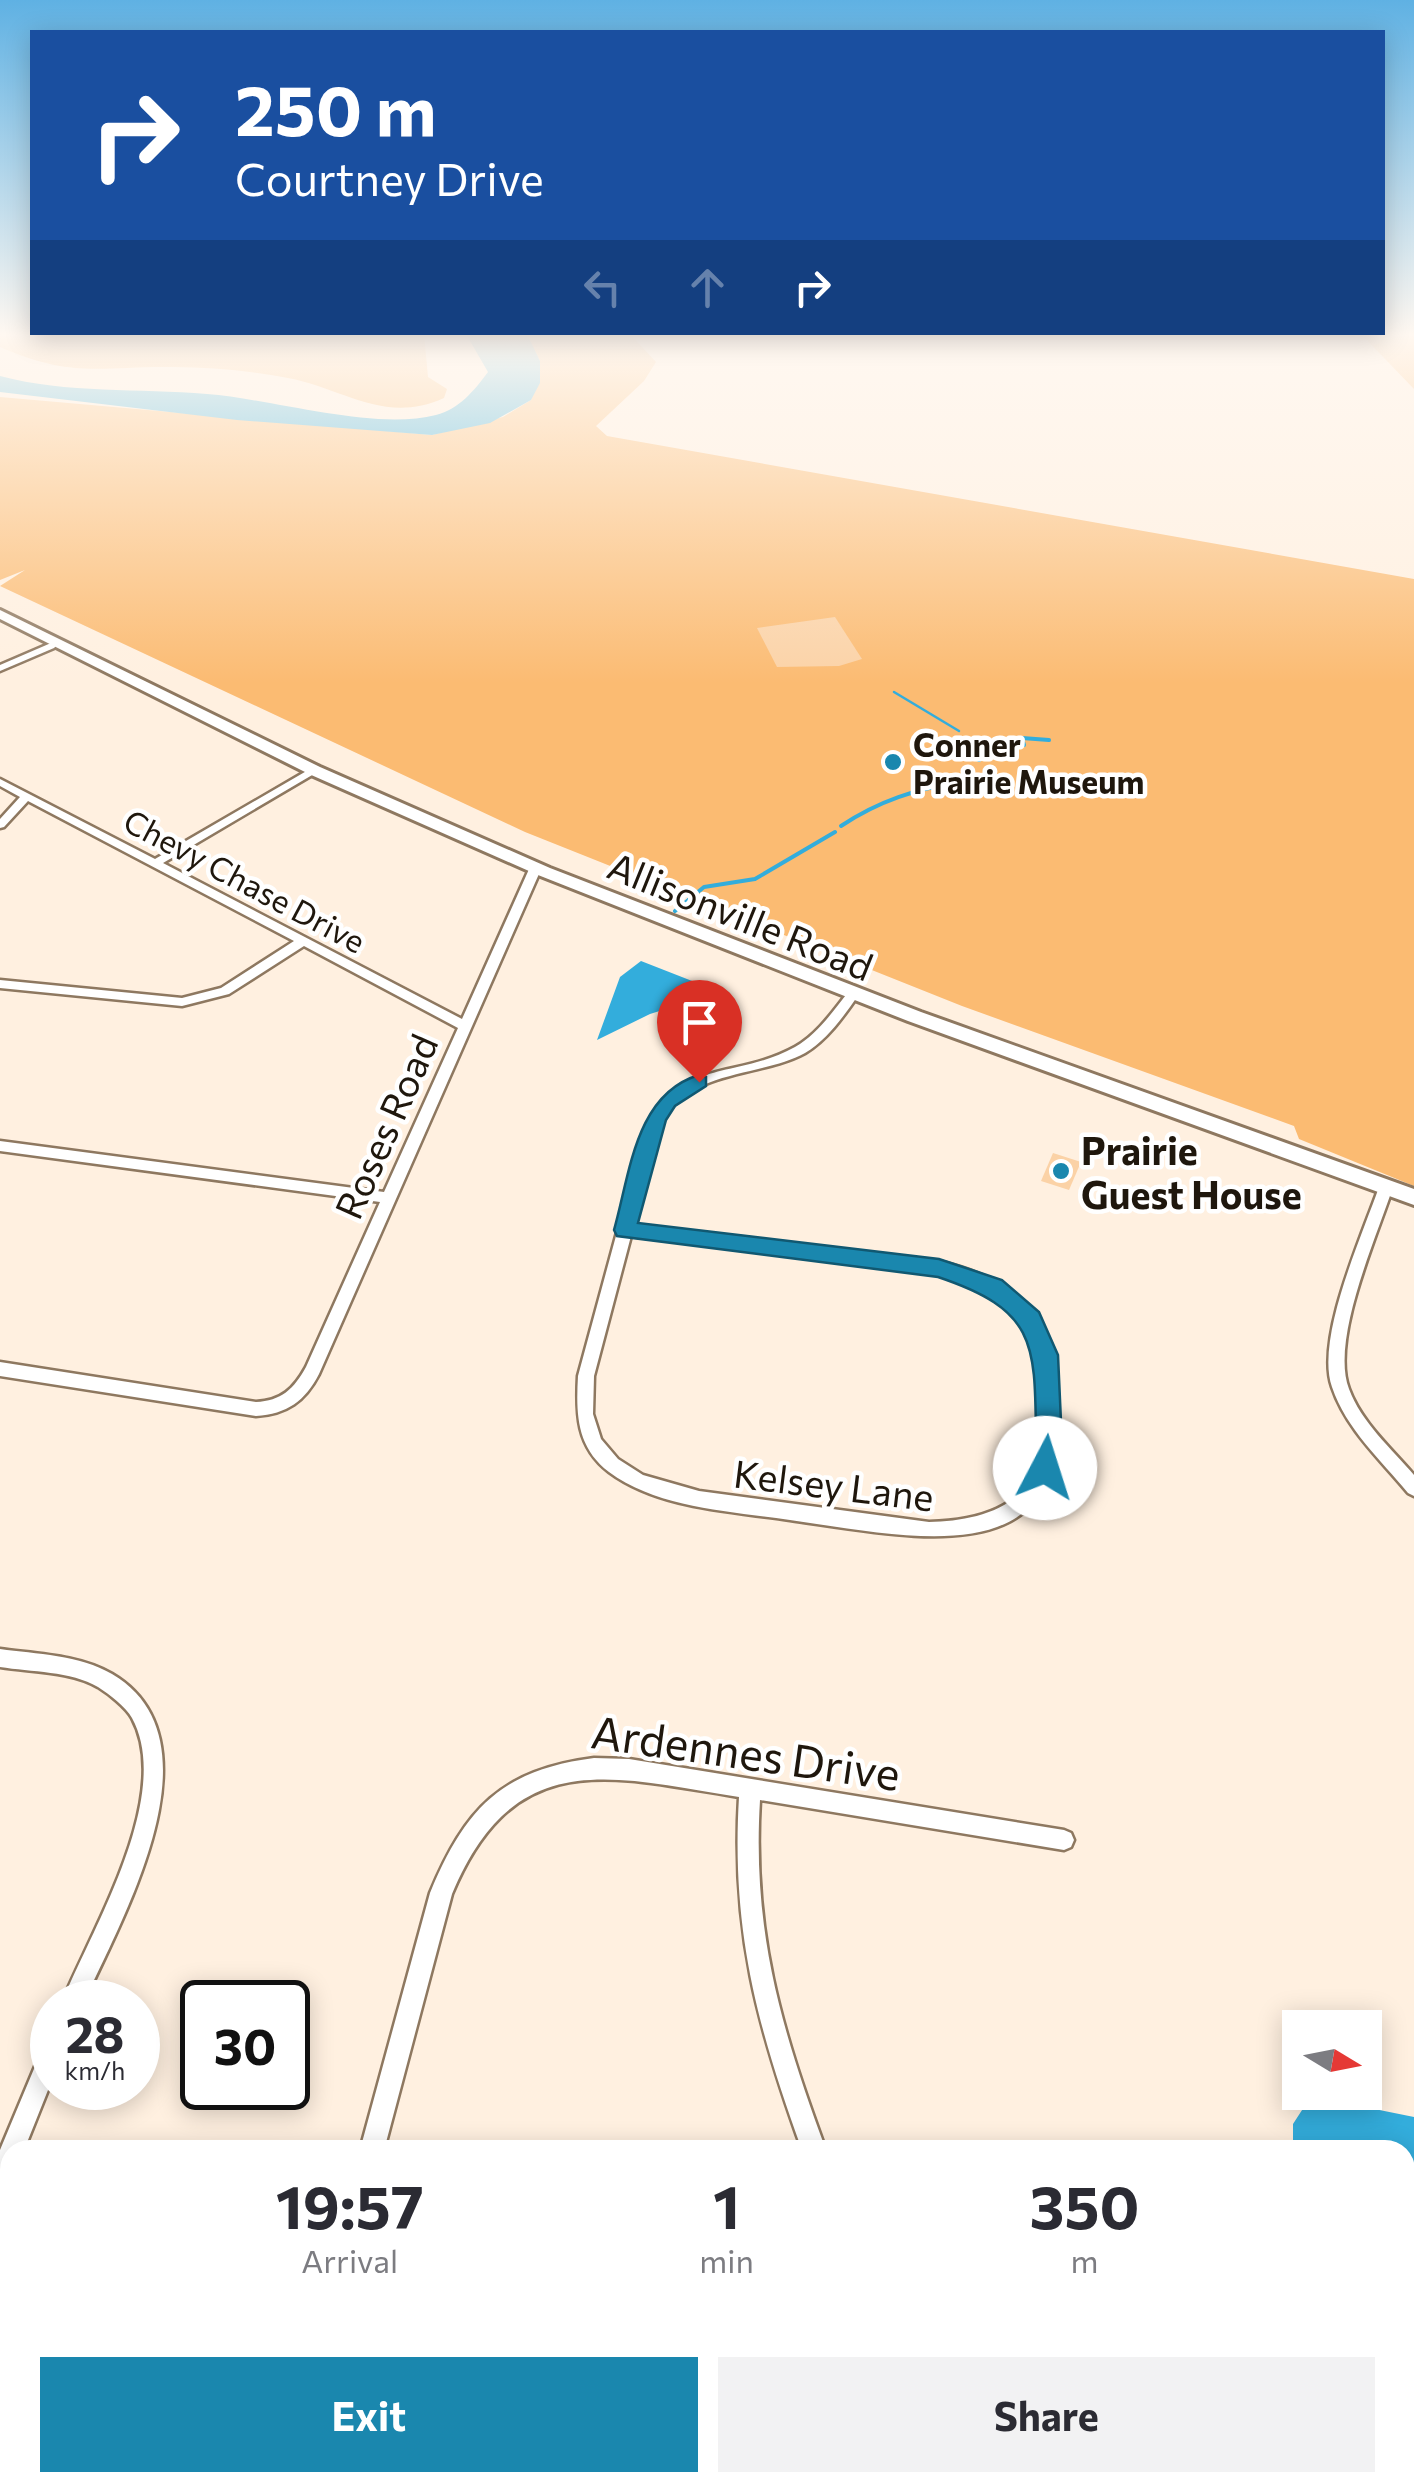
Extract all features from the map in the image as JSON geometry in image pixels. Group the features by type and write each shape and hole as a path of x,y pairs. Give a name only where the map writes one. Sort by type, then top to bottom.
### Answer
{"main road":[{"name":"Allisonville Road","path":"0,614 57,647"},
{"name":"Allisonville Road","path":"0,622 314,771 536,867 853,994 1414,1198"}],"street":[{"path":"0,668 57,647"},
{"path":"155,864 314,771"},
{"name":"Chevy Chase Drive","path":"0,782 465,1026"},
{"path":"0,825 28,796"},
{"name":"Roses Road","path":"0,1369 256,1410 285,1405 306,1383 536,867"},
{"path":"0,984 182,1002 225,992 302,942"},
{"path":"625,1230 652,1129 668,1101 699,1082 798,1051 821,1032 853,994"},
{"path":"0,1146 387,1198"},
{"path":"1386,1188 1337,1344 1336,1374 1352,1408 1414,1488"},
{"name":"Kelsey Lane","path":"625,1230 939,1268 994,1286 1030,1319 1042,1342 1048,1367 1050,1444 1045,1468 1030,1495 992,1523 947,1531 670,1494 618,1471 593,1440 583,1391 625,1230"},
{"path":"0,1658 72,1670 108,1682 143,1716 155,1750 154,1796 144,1830 82,1980"},
{"name":"Ardennes Drive","path":"375,2140 441,1893 465,1840 487,1812 540,1777 574,1768 628,1768 1064,1840"},
{"path":"750,1790 746,1884 752,1950 780,2058 810,2140"},
{"path":"16,2140 30,2106"}],"shaded area":[{"name":"Conner Prairie Museum","path":"0,450 687,450 1414,579 1414,1186 1299,1139 1294,1126 962,1006 525,832 0,586 25,570 0,580"}],"water":[{"path":"641,961 710,988 698,999 650,1014 597,1040 620,977"},
{"path":"1302,2110 1379,2110 1414,2117 1414,2140 1293,2140 1293,2124"}],"building":[{"name":"Conner Prairie Museum","path":"835,617 862,659 839,666 777,667 757,628"},
{"name":"Prairie Guest House","path":"1053,1153 1081,1162 1069,1190 1041,1181"}],"waterway":[{"path":"894,692 959,731"},
{"path":"979,760 993,746 1024,745 1022,738 1049,740"},
{"path":"841,826 898,797 961,781 969,769"},
{"path":"675,911 704,887 755,879 835,832"}],"place":[{"name":"Conner Prairie Museum","path":"893,762"},
{"name":"Prairie Guest House","path":"1061,1171"}],"route":[{"path":"699,1082 668,1101 656,1119 625,1230 939,1268 994,1286 1030,1319 1046,1355 1050,1444 1045,1468"}]}
